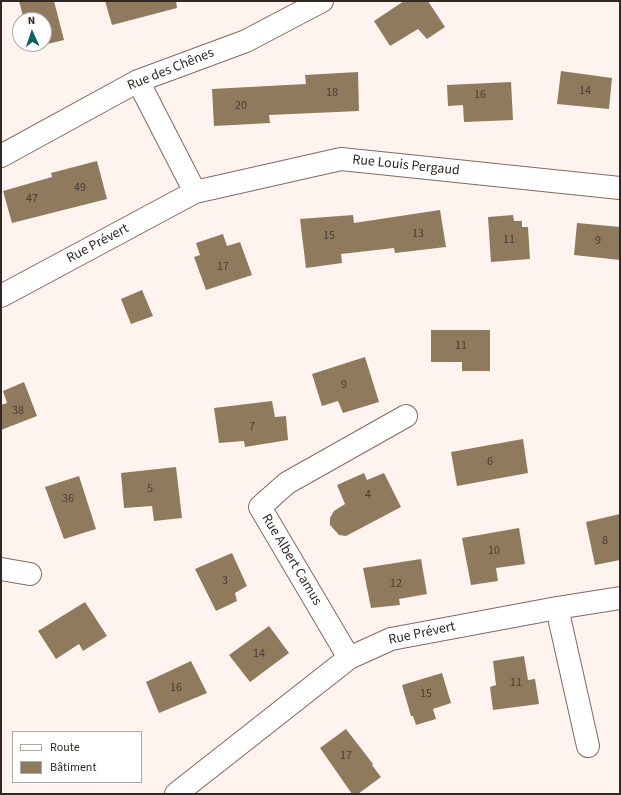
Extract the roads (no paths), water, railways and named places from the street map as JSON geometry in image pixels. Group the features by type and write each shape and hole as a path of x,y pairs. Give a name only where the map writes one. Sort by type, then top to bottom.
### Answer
{"street":[{"name":"Rue des Chênes","path":"1,156 138,81 246,41 322,1"},
{"path":"138,81 195,192"},
{"name":"Rue Louis Pergaud","path":"195,192 341,159 620,188"},
{"name":"Rue Prévert","path":"1,296 195,192"},
{"name":"Rue Albert Camus","path":"349,658 260,507 287,483 406,416"},
{"path":"1,569 30,574"},
{"name":"Rue Prévert","path":"176,794 349,658 391,639 557,608 620,598"},
{"path":"557,608 588,746"}]}
